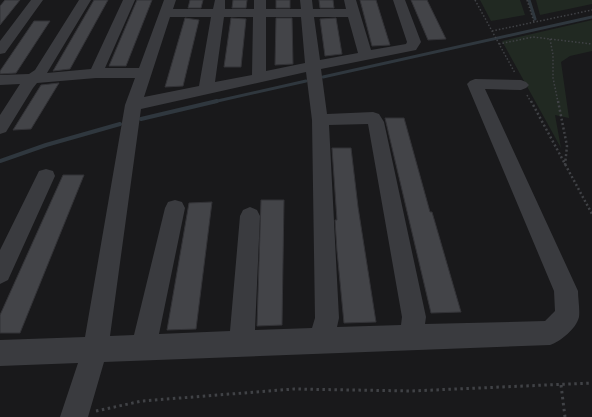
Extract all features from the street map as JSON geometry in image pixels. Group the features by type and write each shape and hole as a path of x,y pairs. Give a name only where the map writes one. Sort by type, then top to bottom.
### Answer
{"street":[{"path":"0,50 37,0"},
{"path":"0,128 27,85 40,73 85,0"},
{"path":"96,73 129,0"},
{"path":"350,0 366,56"},
{"path":"133,105 313,66 411,47 414,42 399,0"},
{"path":"259,78 260,6"},
{"path":"74,417 95,350 133,105 167,7 307,6 354,13"},
{"path":"307,6 320,120 327,318 321,340"},
{"path":"206,90 219,7"},
{"path":"0,80 33,79 96,73 144,73"},
{"path":"0,353 321,340 550,333 567,316 566,291 475,84 521,85"},
{"path":"320,120 373,118 376,122 414,317 411,337"},
{"path":"0,273 46,176"},
{"path":"144,348 175,208"},
{"path":"242,344 250,216"}],"path":[{"path":"475,0 592,214"},
{"path":"527,0 534,22"},
{"path":"492,31 592,10"},
{"path":"499,44 533,37 592,44"},
{"path":"550,39 553,55 553,78 566,146 565,165"},
{"path":"74,417 142,401 294,389 411,391 592,383"},
{"path":"561,385 565,417"}],"shaded area":[{"path":"480,0 520,0 525,15 491,21"},
{"path":"536,0 592,0 592,4 540,15"},
{"path":"592,20 592,51 570,56 561,62 569,118 555,115 561,148 502,41"}],"building":[{"path":"5,0 20,0 0,25 0,6"},
{"path":"94,0 108,0 70,69 53,71"},
{"path":"137,0 152,0 126,66 109,66"},
{"path":"190,0 203,0 201,8 188,8"},
{"path":"233,0 247,0 246,8 232,8"},
{"path":"276,0 290,0 290,8 276,8"},
{"path":"319,0 333,0 334,8 320,8"},
{"path":"360,0 376,0 390,45 372,46"},
{"path":"411,0 427,0 446,39 428,40"},
{"path":"185,18 199,20 183,86 165,87"},
{"path":"231,18 246,19 241,67 224,67"},
{"path":"276,18 292,18 293,64 275,65"},
{"path":"336,18 342,54 325,56 320,19"},
{"path":"34,21 50,21 16,73 0,74 0,71"},
{"path":"59,83 31,129 13,130 41,85"},
{"path":"385,118 404,118 430,212 432,212 461,312 431,313"},
{"path":"332,148 351,148 358,207 376,322 344,323 337,251 335,220 337,220"},
{"path":"63,175 84,175 20,333 0,333 0,315"},
{"path":"261,200 284,200 282,325 257,326"},
{"path":"212,202 196,329 167,330 189,203"}],"waterway":[{"path":"529,0 535,19"},
{"path":"323,77 592,17"},
{"path":"213,102 306,81"},
{"path":"141,119 217,101"},
{"path":"0,161 46,145 120,124"}]}
